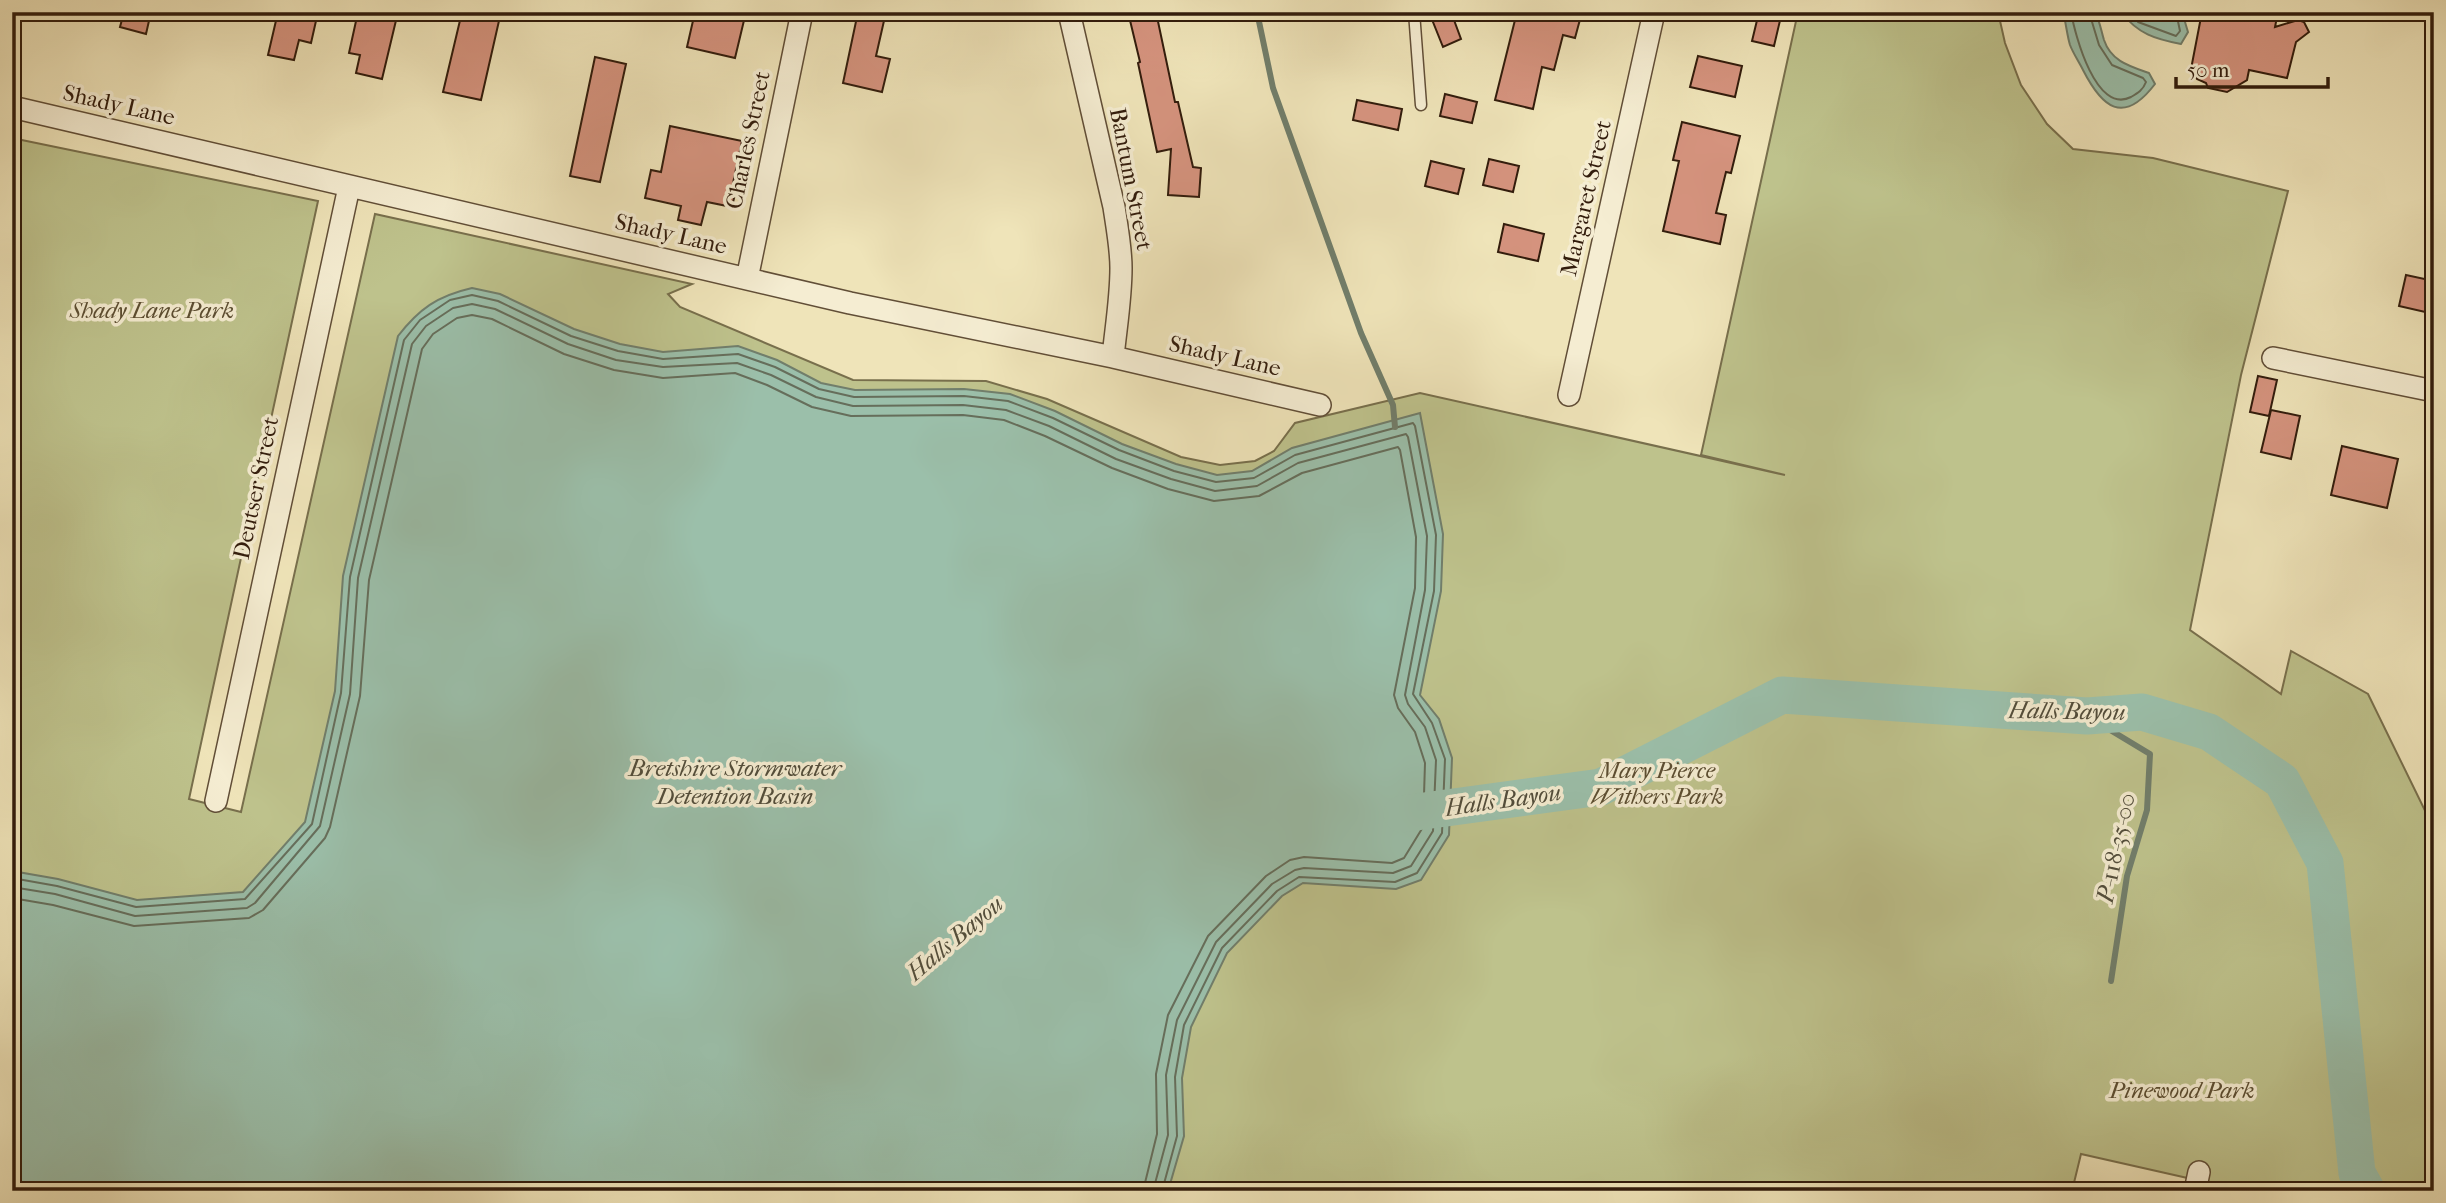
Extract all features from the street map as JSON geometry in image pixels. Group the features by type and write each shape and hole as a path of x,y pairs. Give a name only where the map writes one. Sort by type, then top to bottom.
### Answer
{"street":[{"name":"Charles Street","path":"747,279 802,12"},
{"name":"Bantum Street","path":"1069,12 1108,181 1118,237 1120,295 1113,357"},
{"name":"Margaret Street","path":"1569,395 1654,12"},
{"name":"Shady Lane","path":"12,107 747,279 1113,357 1320,405"},
{"name":"Deutser Street","path":"216,801 349,187"},
{"path":"2273,358 2434,391"}],"lane":[{"path":"1414,12 1421,105"}],"green space":[{"path":"1798,12 1998,12 2005,43 2021,85 2047,124 2073,149 2153,158 2288,191 2241,375 2190,630 2281,694 2291,651 2368,694 2434,829 2434,1191 2245,1191 2081,1154 2072,1191 12,1191 12,138 318,201 189,799 241,812 375,214 692,284 668,294 680,307 853,380 986,381 1047,399 1181,457 1220,465 1255,461 1274,451 1295,423 1420,393 1785,475 1701,455"}],"water":[{"path":"2063,12 2095,12 2111,53 2128,65 2149,73 2155,84 2133,105 2114,107 2106,102 2090,83 2071,48"},
{"path":"2121,12 2182,12 2188,32 2181,44 2163,40 2134,26"},
{"name":"Bretshire Stormwater Detention Basin","path":"472,288 500,294 574,329 620,344 663,352 738,346 777,360 821,383 855,390 964,389 1010,394 1055,411 1122,444 1176,464 1217,475 1252,471 1292,448 1420,413 1443,534 1441,591 1420,695 1439,719 1452,758 1449,835 1421,880 1396,889 1303,883 1282,896 1227,953 1191,1027 1182,1078 1184,1136 1168,1191 12,1191 12,871 58,879 137,900 243,892 305,822 335,691 343,576 398,336 430,305 449,295"}],"building":[{"path":"124,12 151,12 146,34 120,27"},
{"path":"278,12 318,12 311,43 299,40 294,60 268,55"},
{"path":"358,12 398,12 382,79 356,73 360,55 349,53"},
{"path":"462,12 501,12 481,100 443,92"},
{"path":"695,12 746,12 735,58 687,47"},
{"path":"858,12 886,12 876,56 890,59 882,92 843,83"},
{"path":"1128,12 1156,12 1175,102 1178,102 1193,167 1201,168 1199,197 1168,195 1171,149 1157,152"},
{"path":"1429,12 1451,12 1461,39 1443,47"},
{"path":"1517,12 1582,12 1575,38 1563,35 1554,70 1542,67 1533,109 1495,100"},
{"path":"1759,12 1782,12 1774,46 1752,41"},
{"path":"2202,12 2278,12 2275,27 2298,20 2304,22 2309,32 2296,42 2287,78 2249,70 2247,80 2227,92 2208,88 2206,83 2197,79 2191,69"},
{"path":"1698,56 1742,66 1735,97 1690,87"},
{"path":"595,57 626,64 600,182 570,176"},
{"path":"1445,94 1477,102 1472,123 1440,116"},
{"path":"1357,100 1402,109 1398,130 1353,120"},
{"path":"1682,122 1740,136 1731,173 1726,172 1716,213 1726,215 1720,244 1663,231 1679,161 1673,160"},
{"path":"670,126 742,141 732,188 736,189 732,207 707,202 701,225 678,220 681,206 645,198 651,170 661,172"},
{"path":"1489,159 1519,166 1513,192 1483,185"},
{"path":"1431,161 1464,169 1458,194 1425,186"},
{"path":"1504,224 1544,234 1538,261 1498,252"},
{"path":"2406,275 2434,281 2434,314 2399,306"},
{"path":"2258,376 2277,380 2269,416 2250,412"},
{"path":"2271,410 2300,416 2291,459 2261,452"},
{"path":"2342,446 2398,459 2387,508 2331,495"}],"waterway":[{"path":"1257,12 1273,88 1361,333 1393,405 1395,427"},
{"name":"Halls Bayou","path":"1402,814 1601,787 1782,695 2087,716 2142,712 2209,732 2282,781 2325,863 2357,1173 2367,1191"},
{"name":"P-118-35-00","path":"2087,716 2150,754 2147,810 2127,876 2111,981"}],"park label":[{"name":"Shady Lane Park","path":"152,310"},
{"name":"Mary Pierce Withers Park","path":"1657,783"},
{"name":"Pinewood Park","path":"2182,1090"}]}
